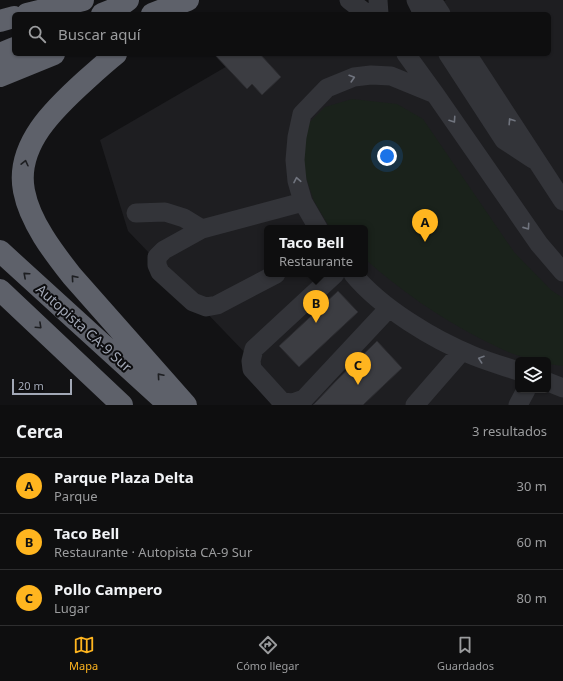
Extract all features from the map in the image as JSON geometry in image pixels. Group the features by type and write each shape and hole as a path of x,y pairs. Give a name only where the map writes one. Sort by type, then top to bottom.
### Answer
{"highway":[{"path":"35,12 83,0"},
{"path":"157,12 188,0"},
{"path":"172,12 188,0"},
{"path":"0,21 12,18"},
{"path":"0,54 12,49"},
{"path":"0,76 49,56"},
{"path":"114,56 73,92 49,116 34,137 23,172 24,191 30,208 43,235 57,257 186,405"},
{"name":"Autopista CA-9 Sur","path":"0,251 168,405"},
{"name":"Autopista CA-9 Sur","path":"0,290 122,405"}],"street":[{"path":"349,0 364,12"},
{"path":"378,0 379,12"},
{"path":"416,0 422,12"},
{"path":"432,0 440,12"},
{"path":"407,56 539,244 563,272"},
{"path":"449,56 504,140 537,161"},
{"path":"468,56 563,201"},
{"path":"316,225 303,202 297,180 295,160 297,137 302,114 327,88 354,77 371,75 391,76 435,94"},
{"path":"270,277 217,305 206,307 193,302 160,272 157,264 157,257 164,250 202,229 303,202"},
{"path":"136,213 165,212 184,218 202,229"},
{"path":"333,277 254,349 251,361 252,369 282,402 293,403 304,399 389,308"},
{"path":"356,277 389,308 428,334 474,356 515,370"},
{"path":"415,405 462,351"},
{"path":"551,383 563,388"},
{"path":"518,405 524,393"}],"shaded area":[{"path":"446,0 563,0 563,405 295,405 128,231 100,140 245,56 551,56 551,12 423,12"},
{"path":"352,99 397,104 423,119 514,252 551,290 563,298 563,366 551,364 551,357 523,357 510,353 448,321 405,292 368,261 368,225 328,225 314,201 305,174 302,145 308,124 325,107"}],"building":[{"path":"216,56 262,56 281,77 262,95 252,84 247,89"},
{"path":"338,291 358,312 299,367 279,346"},
{"path":"377,341 402,368 363,405 313,405 336,381"}],"place":[{"name":"Parque Plaza Delta","path":"425,242"},
{"name":"Taco Bell","path":"316,323"},
{"name":"Pollo Campero","path":"358,385"}]}
